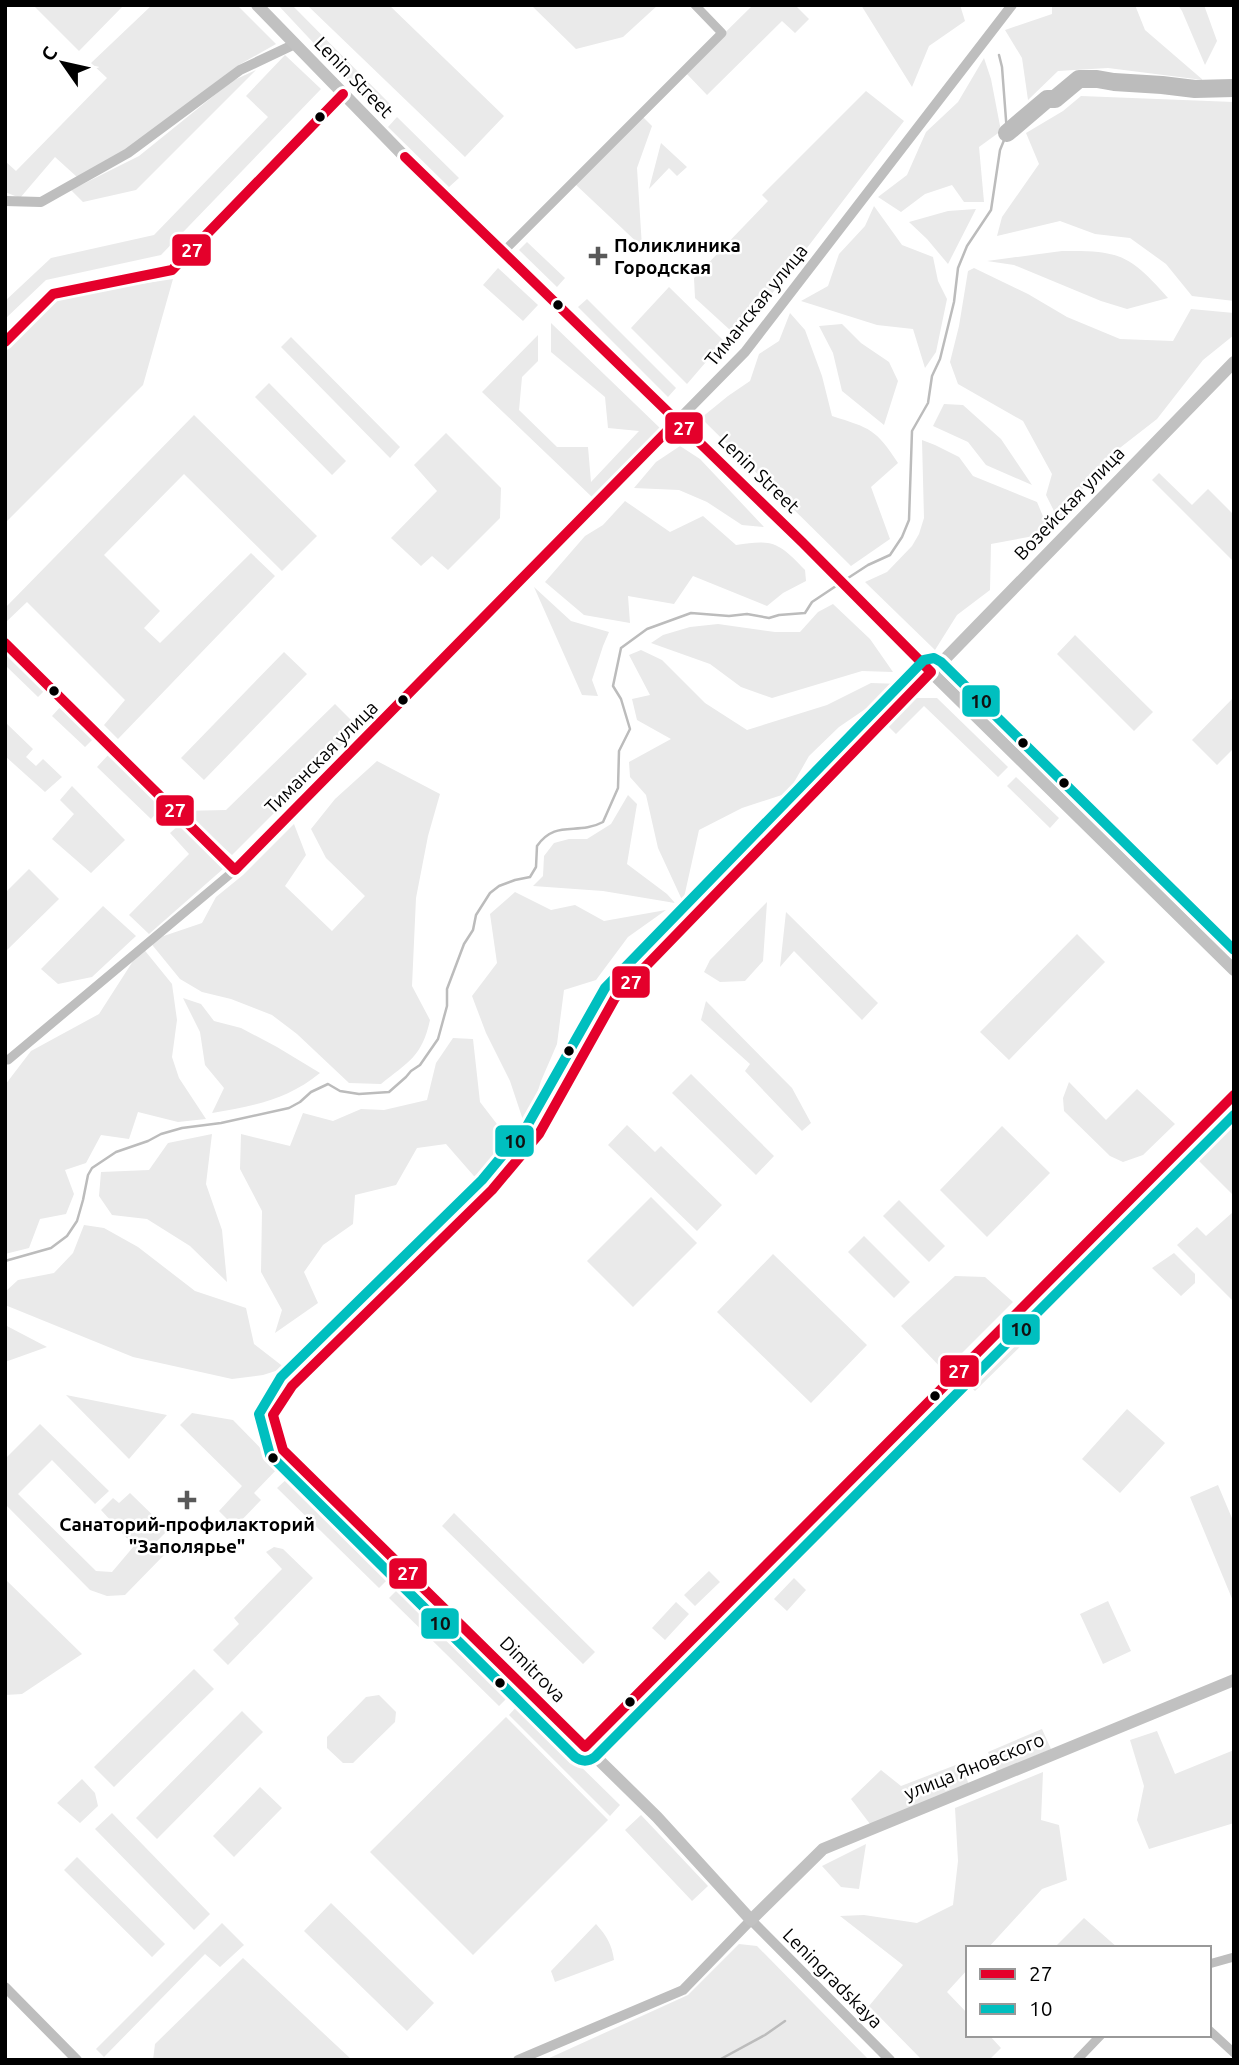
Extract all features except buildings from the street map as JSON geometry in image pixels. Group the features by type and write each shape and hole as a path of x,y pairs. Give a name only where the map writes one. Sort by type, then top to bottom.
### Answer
{"main road":[{"name":"Lenin Street","path":"257,5 503,252 802,542 1234,970"},
{"name":"Возейская улица","path":"283,1450 273,1415 292,1386 492,1190 540,1134 615,998 1234,362"},
{"name":"Dimitrova","path":"283,1450 657,1817 751,1920"},
{"name":"улица Яновского","path":"751,1920 822,1849 1234,1680"}],"street":[{"path":"503,252 722,33 695,5"},
{"name":"Тиманская улица","path":"8,1060 234,870 745,352 1012,5"},
{"path":"5,201 41,202 128,153 240,69 295,44"},
{"path":"5,342 53,294 172,270 344,94"},
{"path":"5,642 234,870"},
{"path":"585,1747 1234,1095"},
{"path":"518,2060 683,1990 751,1920"},
{"name":"Leningradskaya","path":"751,1920 890,2060"},
{"path":"1211,1963 1234,1956"},
{"path":"5,1987 77,2060"},
{"path":"1211,2032 1234,2053"},
{"path":"1077,2060 1099,2037"}],"shaded area":[{"path":"33,5 124,5 79,51"},
{"path":"152,5 237,5 276,44 237,66 128,149 77,177 55,157 20,198 5,192 5,161 16,171 107,78 91,63"},
{"path":"278,5 292,5 390,104 380,114"},
{"path":"307,5 389,5 504,116 465,157"},
{"path":"531,5 658,5 623,37 576,49"},
{"path":"753,5 795,5 809,19 795,33 782,21 707,95 685,72"},
{"path":"861,5 960,5 965,21 929,46 912,87"},
{"path":"1052,5 1135,5 1145,30 1203,80 1108,68 1058,71 1028,100 1022,58 1005,30 1052,14"},
{"path":"1178,5 1204,5 1217,41 1205,65 1182,11"},
{"path":"285,55 321,89 161,255 46,280 5,319 5,301 51,258 154,235 268,117 246,96"},
{"path":"984,58 1001,131 979,147 984,202 964,202 952,185 925,194 901,212 878,197 907,175 926,132 958,102"},
{"path":"256,70 136,190 83,202 71,190 139,156 232,81"},
{"path":"866,91 904,121 758,312 750,307 730,330 695,298 694,278 768,201 762,195"},
{"path":"1081,96 1234,102 1234,301 1192,296 1166,264 1130,238 1095,234 1060,221 997,236 1002,217 1039,164 1026,133 1063,111"},
{"path":"642,116 652,126 637,168 642,247 575,184"},
{"path":"397,117 459,178 449,187 388,127"},
{"path":"661,143 687,167 677,176 669,168 649,189"},
{"path":"874,206 902,245 933,257 938,281 947,299 936,352 925,368 913,329 877,325 801,301 828,286 839,254 865,226"},
{"path":"976,209 948,264 909,222 948,211"},
{"path":"527,242 565,278 557,287 519,250"},
{"path":"1062,251 1098,252 1122,258 1144,272 1168,298 1127,309 1014,265 987,261"},
{"path":"498,268 538,305 523,321 483,285"},
{"path":"974,268 1028,294 1067,317 1120,339 1173,341 1191,309 1234,313 1234,335 1203,360 1157,419 1103,461 1059,521 1046,495 1052,474 1023,421 958,384 950,362 968,271"},
{"path":"173,279 143,385 5,523 5,347 56,297"},
{"path":"669,287 724,341 687,384 631,328"},
{"path":"587,299 676,388 668,397 578,307"},
{"path":"790,313 805,330 822,376 832,416 871,431 884,443 898,463 871,487 890,539 851,566 701,418 750,381 759,354 779,341"},
{"path":"551,323 662,430 593,498 482,392 538,335 538,361 522,377 519,410 557,447 588,447 591,482 639,431 608,428 605,397 551,352"},
{"path":"842,324 861,343 889,362 898,381 884,425 842,391 833,353 819,326"},
{"path":"291,337 400,447 390,458 281,347"},
{"path":"269,383 346,461 332,475 255,397"},
{"path":"944,404 963,405 1001,439 1032,485 986,465 968,442 933,426"},
{"path":"194,415 317,536 282,571 184,474 104,555 160,611 144,628 160,643 251,553 275,576 118,739 104,725 125,700 27,602 5,623 5,608"},
{"path":"446,433 501,488 500,518 448,570 432,556 421,566 391,538 437,491 414,465"},
{"path":"922,440 959,457 973,476 1037,502 1050,533 991,544 990,590 957,615 935,650 865,582 887,572 912,546 919,534 924,518"},
{"path":"680,446 700,459 764,527 742,525 707,502 679,490 634,488 656,462"},
{"path":"1159,473 1192,505 1208,489 1234,515 1234,562 1152,480"},
{"path":"625,501 670,532 703,516 736,545 775,545 805,570 806,581 783,593 767,606 693,576 674,604 628,596 630,623 584,615 545,582 585,536 603,525"},
{"path":"534,587 571,621 609,632 592,680 598,696 582,695"},
{"path":"833,604 870,639 893,672 862,671 772,698 741,687 710,664 651,643 663,635 690,627 718,624 775,632 800,632 818,612"},
{"path":"1075,635 1153,712 1134,731 1057,654"},
{"path":"5,650 46,689 38,697 5,665"},
{"path":"641,650 662,660 705,703 747,730 827,705 871,683 902,684 839,727 809,756 788,793 742,808 699,830 683,902 658,848 646,795 630,777 629,762 671,739 637,720 632,699 650,695 629,655"},
{"path":"284,652 307,674 204,780 181,758"},
{"path":"1234,697 1234,748 1217,765 1192,740"},
{"path":"916,698 937,698 1008,767 998,777 924,706 896,734 887,725"},
{"path":"63,704 96,736 85,747 52,716"},
{"path":"335,704 359,728 232,855 181,811 226,810"},
{"path":"5,722 33,749 26,757 36,766 43,759 62,777 45,792 5,756"},
{"path":"110,753 164,805 151,819 97,767"},
{"path":"377,761 440,794 428,836 416,898 412,986 430,1020 423,1043 413,1058 381,1084 349,1083 297,1034 272,1015 231,999 202,992 180,979 149,941 202,923 216,897 243,875 294,824 306,855 285,886 332,931 365,896 326,858 311,829 335,799"},
{"path":"1016,777 1059,818 1050,828 1007,786"},
{"path":"72,786 125,840 91,873 52,839 74,814 60,800"},
{"path":"628,795 637,804 627,864 675,903 603,891 533,886 543,876 544,856 554,843 569,839 587,839 611,824"},
{"path":"179,825 223,869 149,934 129,915 189,854 170,833"},
{"path":"29,869 59,899 5,952 5,893"},
{"path":"515,892 551,910 575,905 604,921 666,910 628,937 596,980 564,990 557,1044 541,1081 526,1129 510,1081 486,1033 472,996 497,963 490,914"},
{"path":"767,902 763,961 745,981 720,982 704,972 710,960"},
{"path":"103,906 136,936 92,977 58,984 41,969"},
{"path":"786,912 878,1003 862,1020 794,951 780,967"},
{"path":"1077,934 1105,962 1009,1060 980,1032"},
{"path":"142,947 172,984 177,1020 172,1057 179,1078 206,1119 178,1122 138,1112 129,1139 101,1135 86,1163 65,1170 74,1194 66,1214 40,1219 29,1248 5,1254 5,1085 31,1051 99,1014"},
{"path":"183,998 201,1004 214,1021 241,1028 320,1073 282,1096 212,1113 224,1088 205,1065 200,1032"},
{"path":"706,1001 792,1088 811,1123 802,1131 745,1071 750,1064 701,1020"},
{"path":"453,1038 473,1039 480,1102 513,1145 492,1157 480,1183 446,1144 417,1148 396,1185 355,1195 353,1224 323,1245 304,1272 318,1303 275,1333 282,1310 261,1272 262,1211 240,1169 241,1134 290,1146 303,1113 333,1121 361,1109 384,1110 427,1100 436,1063"},
{"path":"691,1074 774,1156 756,1175 672,1093"},
{"path":"1069,1082 1106,1120 1137,1089 1175,1124 1143,1155 1123,1162 1110,1156 1064,1111 1063,1098"},
{"path":"1234,1123 1234,1196 1198,1160"},
{"path":"627,1125 655,1152 661,1146 722,1205 697,1231 608,1145"},
{"path":"1002,1126 1050,1173 987,1237 940,1190"},
{"path":"212,1134 206,1184 222,1230 227,1282 190,1246 147,1219 112,1215 99,1196 101,1172 149,1170 168,1143"},
{"path":"651,1197 697,1243 633,1307 587,1261"},
{"path":"899,1200 945,1246 929,1262 883,1216"},
{"path":"1233,1212 1234,1302 1177,1245 1197,1227 1206,1236"},
{"path":"84,1225 104,1228 138,1247 195,1291 246,1308 254,1344 285,1368 263,1375 232,1379 133,1357 5,1305 5,1292 18,1280 54,1273 73,1253"},
{"path":"864,1236 910,1282 894,1298 848,1252"},
{"path":"1174,1253 1195,1274 1195,1283 1181,1296 1152,1268"},
{"path":"773,1254 867,1345 811,1403 717,1312"},
{"path":"955,1276 985,1277 1013,1302 944,1371 901,1326"},
{"path":"1026,1317 1038,1329 975,1391 963,1379"},
{"path":"5,1325 47,1347 5,1362"},
{"path":"66,1395 167,1415 129,1459"},
{"path":"1127,1409 1165,1443 1120,1493 1082,1459"},
{"path":"192,1413 233,1420 279,1467 254,1493 261,1500 235,1527 219,1511 242,1486 180,1425"},
{"path":"40,1424 109,1491 95,1504 52,1460 18,1494 96,1571 112,1572 134,1546 101,1510 113,1498 119,1503 130,1493 168,1530 155,1543 165,1554 125,1595 107,1596 90,1590 5,1504 5,1459"},
{"path":"288,1478 389,1578 379,1588 277,1488"},
{"path":"1218,1485 1234,1523 1233,1601 1190,1497"},
{"path":"454,1513 595,1652 583,1664 442,1526"},
{"path":"274,1547 283,1549 313,1578 228,1665 213,1650 239,1624 234,1618 282,1569 266,1552"},
{"path":"709,1571 720,1582 695,1606 684,1595"},
{"path":"794,1578 806,1590 787,1611 774,1599"},
{"path":"5,1579 82,1654 22,1694 5,1695"},
{"path":"399,1588 509,1696 499,1706 389,1598"},
{"path":"1108,1601 1131,1651 1103,1664 1080,1614"},
{"path":"676,1602 689,1614 665,1640 652,1628"},
{"path":"194,1669 214,1689 114,1787 94,1767"},
{"path":"379,1695 396,1712 395,1722 353,1763 343,1763 327,1748 327,1737 366,1697"},
{"path":"518,1705 620,1805 610,1816 509,1715"},
{"path":"242,1711 263,1732 157,1839 136,1818"},
{"path":"506,1717 608,1820 473,1955 370,1852"},
{"path":"1042,1729 1051,1749 997,1772 988,1752"},
{"path":"1157,1731 1175,1774 1234,1750 1234,1823 1149,1849 1137,1820 1144,1786 1130,1740"},
{"path":"961,1763 969,1785 870,1824 851,1799 881,1770 901,1786"},
{"path":"1043,1772 1041,1820 1059,1825 1067,1880 1042,1889 990,1946 966,1946 966,1971 947,1992 966,2012 966,2037 991,2037 1001,2048 989,2060 922,2060 869,2006 903,1965 840,1916 864,1915 917,1923 953,1905 958,1861 955,1808"},
{"path":"82,1779 95,1793 98,1806 80,1823 57,1803"},
{"path":"260,1787 282,1808 234,1857 213,1836"},
{"path":"112,1813 210,1914 194,1930 95,1829"},
{"path":"641,1815 708,1886 692,1901 625,1830"},
{"path":"866,1844 859,1889 841,1887 822,1866"},
{"path":"77,1857 165,1944 152,1957 64,1870"},
{"path":"331,1903 434,2003 407,2031 304,1931"},
{"path":"1084,1918 1116,1946 1056,1946"},
{"path":"222,1923 244,1945 220,1967 205,1954 104,2057 96,2049"},
{"path":"596,1924 608,1941 614,1960 555,1982 551,1971"},
{"path":"739,1944 757,1946 869,2060 545,2060 688,1995"},
{"path":"243,1958 352,2060 153,2060 155,2044"}],"waterway":[{"path":"845,580 890,555 909,520 912,431 928,403 932,376 940,359 954,302 958,268 967,246 991,210 1000,150 1007,133 999,55"},
{"path":"1007,133 1047,99 1055,99 1079,79 1195,89 1234,88"},
{"path":"5,1261 51,1248 67,1236 77,1221 92,1168 116,1152 182,1128 221,1123 289,1108 328,1084 340,1091 359,1094 389,1092 420,1065 438,1039 447,1006 447,989 464,944 473,930 476,915 490,893 499,886 530,877 536,867 537,846 544,838 559,830 584,828 603,822 618,788 619,751 630,729 621,699 613,686 621,648 647,629 691,613 729,616 747,614 769,618 805,613 812,602 839,584"},
{"path":"719,2060 785,2021"}],"transit line":[{"name":"27","path":"5,342 53,294 172,270 343,94"},
{"name":"27","path":"405,157 802,542 931,672 615,998 539,1134 492,1190 292,1386 273,1415 283,1450 585,1747 1234,1095"},
{"name":"27","path":"5,643 235,870 677,421"},
{"name":"10","path":"1234,950 941,662 934,658 924,660 605,988 527,1126 482,1180 281,1377 259,1414 270,1455 575,1757 583,1761 590,1760 1234,1115"}],"place":[{"name":"Поликлиника Городская","path":"598,256"},
{"name":"Санаторий-профилакторий \"Заполярье\"","path":"187,1500"}]}
